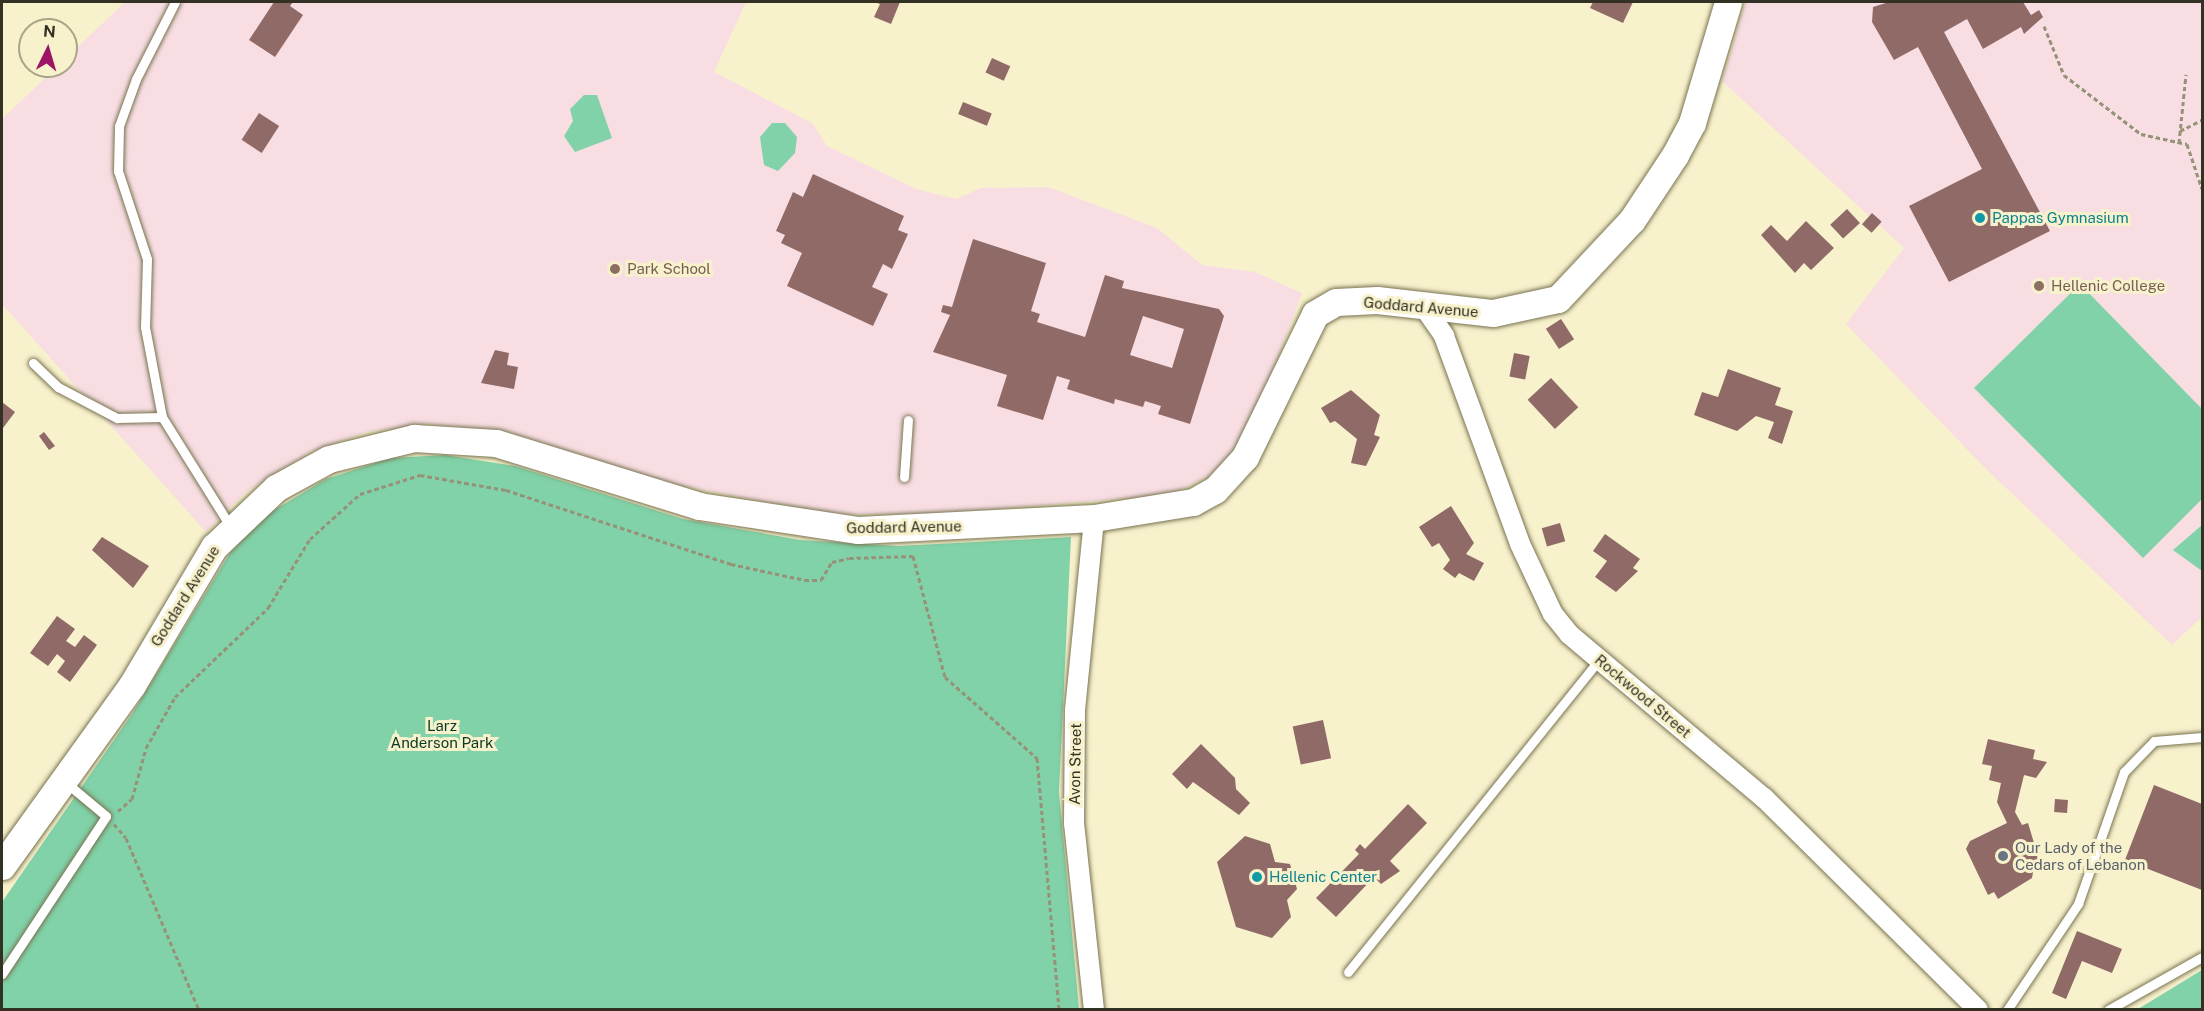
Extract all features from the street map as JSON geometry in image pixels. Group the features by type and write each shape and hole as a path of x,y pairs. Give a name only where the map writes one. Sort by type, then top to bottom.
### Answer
{"main road":[{"name":"Goddard Avenue","path":"2,866 132,685 214,547 231,528 276,488 330,459 385,442 444,437 496,443 699,506 826,526 921,530 1094,518 1169,508 1215,490 1245,457 1315,314 1336,302 1422,304 1493,313 1522,310 1558,299 1585,274 1632,220 1692,123 1728,2"}],"street":[{"name":"Rockwood Street","path":"1422,304 1444,336 1520,544 1553,614 1599,660 1764,798 1978,1010"},
{"name":"Avon Street","path":"1094,518 1076,710 1074,812 1094,1010"}],"lane":[{"path":"175,2 136,79 119,126 118,171 147,259 145,327 162,417 231,528"},
{"path":"33,363 58,387 117,418 162,417"},
{"path":"904,477 908,420"},
{"path":"1348,972 1599,660"},
{"path":"2007,1010 2078,904 2112,796 2130,762 2154,741 2202,737"},
{"path":"2,974 106,816 64,781"},
{"path":"2109,1010 2202,957"}],"path":[{"path":"2044,26 2064,75 2141,134 2187,144 2201,179 2202,189"},
{"path":"2179,143 2186,74"},
{"path":"2180,131 2202,120"},
{"path":"199,1010 126,838 106,816 129,804 146,748 175,697 268,608 310,539 360,494 420,475 506,490 731,564 805,580 821,580 832,562 849,558 913,556 945,677 1037,758 1059,1010"}],"shaded area":[{"name":"Park School","path":"125,2 746,2 714,72 812,123 827,146 916,189 956,199 981,188 1048,187 1157,228 1202,265 1255,272 1302,293 1267,387 1232,453 1217,472 1170,495 932,514 825,514 669,483 505,432 427,424 367,432 312,451 246,492 206,532 2,304 2,119 45,78 78,78 78,47"},
{"name":"Hellenic College","path":"1746,2 2202,2 2202,617 2172,645 1988,471 1846,324 1904,248 1722,81"}],"green space":[{"path":"584,95 597,95 612,138 575,152 564,136 573,121 570,109"},
{"path":"772,123 785,123 797,137 795,153 778,171 764,165 760,137"},
{"path":"2080,284 2202,409 2202,499 2143,558 1974,388"},
{"name":"Larz Anderson Park","path":"445,455 515,466 683,519 800,540 899,546 1071,537 1059,792 1079,1009 2,1009 2,902 132,714 230,553 266,515 326,479 391,458"},
{"path":"2202,525 2202,571 2173,550"},
{"path":"2202,970 2202,1009 2138,1009"}],"building":[{"path":"274,2 293,2 290,6 303,15 275,57 249,40"},
{"path":"874,2 900,2 891,24 874,17 880,4"},
{"path":"1593,2 1633,2 1623,23 1590,8"},
{"path":"1889,2 2023,2 2031,15 2039,10 2043,17 2024,34 2021,27 1983,49 1967,19 1944,32 2050,231 1949,282 1909,206 1982,169 1918,47 1894,60 1872,22 1873,7"},
{"path":"992,58 1010,66 1004,81 985,73"},
{"path":"963,102 992,114 987,126 958,114"},
{"path":"259,113 279,126 262,153 242,140"},
{"path":"813,174 904,216 898,230 908,234 892,269 883,264 872,287 888,294 873,326 787,286 802,253 781,243 785,235 776,231 793,192 803,197"},
{"path":"1847,209 1860,223 1843,239 1830,225"},
{"path":"1872,213 1882,222 1872,233 1862,224"},
{"path":"1806,221 1834,248 1811,270 1804,263 1795,273 1761,235 1771,225 1787,241"},
{"path":"973,239 1046,263 1031,311 1040,314 1037,322 1085,337 1105,275 1124,281 1122,288 1219,309 1224,316 1190,424 1158,414 1161,406 1145,401 1143,407 1115,399 1114,404 1067,389 1070,380 1057,376 1043,420 997,406 1007,375 933,352 950,315 941,312 943,305 952,307","holes":["1143,316 1184,329 1172,368 1130,355"]},
{"path":"1561,319 1574,339 1559,349 1546,329"},
{"path":"495,350 509,353 507,365 518,367 514,389 481,383"},
{"path":"1514,353 1530,356 1525,380 1509,377"},
{"path":"1728,369 1781,388 1775,405 1793,411 1782,444 1768,438 1774,422 1756,416 1737,431 1694,415 1702,392 1718,397"},
{"path":"1551,378 1578,407 1555,429 1528,400"},
{"path":"1351,390 1380,415 1374,435 1380,437 1366,466 1351,463 1357,439 1335,421 1330,423 1321,408"},
{"path":"2,402 15,412 3,428 2,426"},
{"path":"44,432 55,446 49,450 39,436"},
{"path":"1451,506 1474,543 1466,554 1484,563 1474,581 1459,573 1455,578 1443,569 1450,560 1439,543 1432,547 1419,527"},
{"path":"1560,523 1565,541 1547,547 1542,528"},
{"path":"1605,534 1640,559 1633,568 1638,571 1616,592 1595,577 1607,561 1593,551"},
{"path":"102,537 149,566 133,588 92,550"},
{"path":"57,616 75,629 66,641 75,647 84,635 97,645 70,682 57,672 65,661 57,654 48,666 30,653"},
{"path":"1323,720 1331,758 1301,765 1293,726"},
{"path":"1988,739 2035,750 2033,759 2047,762 2036,778 2024,775 2015,812 2022,825 2028,823 2040,863 2034,867 2032,878 1998,899 1994,892 1988,895 1966,849 1970,841 2007,823 1997,802 2001,783 1989,780 1992,766 1982,764"},
{"path":"1201,744 1235,778 1236,789 1250,803 1239,815 1193,782 1187,789 1172,774"},
{"path":"2154,785 2202,804 2202,890 2125,860"},
{"path":"2055,799 2068,800 2067,813 2054,812"},
{"path":"1408,804 1427,823 1390,861 1400,871 1381,884 1374,877 1336,917 1316,898 1359,854 1355,850 1360,844 1365,849"},
{"name":"Hellenic Center","path":"1245,836 1270,844 1275,862 1290,864 1297,889 1287,900 1291,917 1272,938 1236,927 1217,862"},
{"path":"2077,931 2122,949 2112,973 2082,961 2066,999 2052,993"}],"place":[{"name":"Pappas Gymnasium","path":"1980,218"},
{"name":"Park School","path":"615,269"},
{"name":"Hellenic College","path":"2039,286"},
{"name":"Our Lady of the Cedars of Lebanon","path":"2003,856"},
{"name":"Hellenic Center","path":"1257,877"}]}
